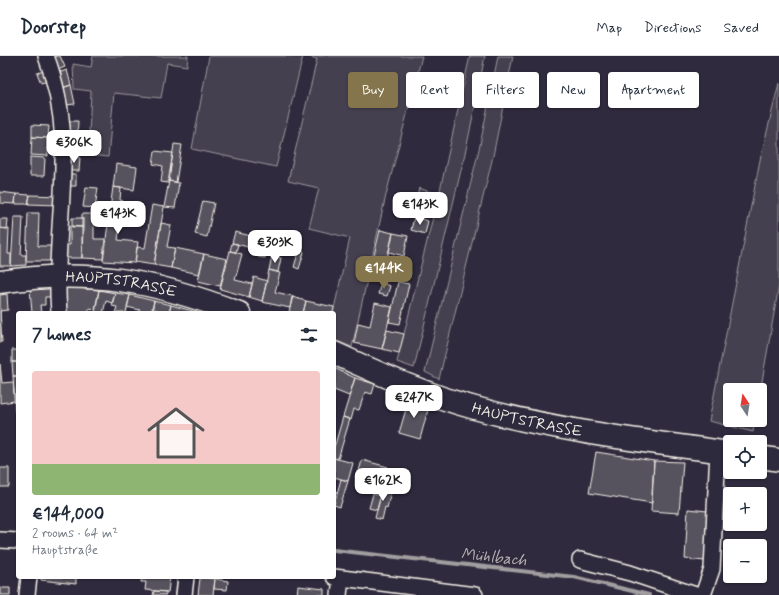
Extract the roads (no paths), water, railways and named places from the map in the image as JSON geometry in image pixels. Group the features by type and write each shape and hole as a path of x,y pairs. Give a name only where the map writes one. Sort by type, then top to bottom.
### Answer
{"main road":[{"name":"HAUPTSTRASSE","path":"0,282 57,276 89,276 140,283 180,293 234,311"},
{"name":"HAUPTSTRASSE","path":"336,354 412,388 475,408 550,425 723,452"}],"street":[{"path":"46,56 53,75 59,100 64,140 64,177 57,276 59,311"},
{"path":"703,595 712,569 723,462"},
{"path":"0,540 16,541"},
{"path":"580,560 630,572 696,595"},
{"path":"339,595 337,577 475,595"},
{"path":"27,595 29,579"},
{"path":"184,595 186,579"}],"waterway":[{"name":"Mühlbach","path":"336,550 574,577 649,595"}]}
